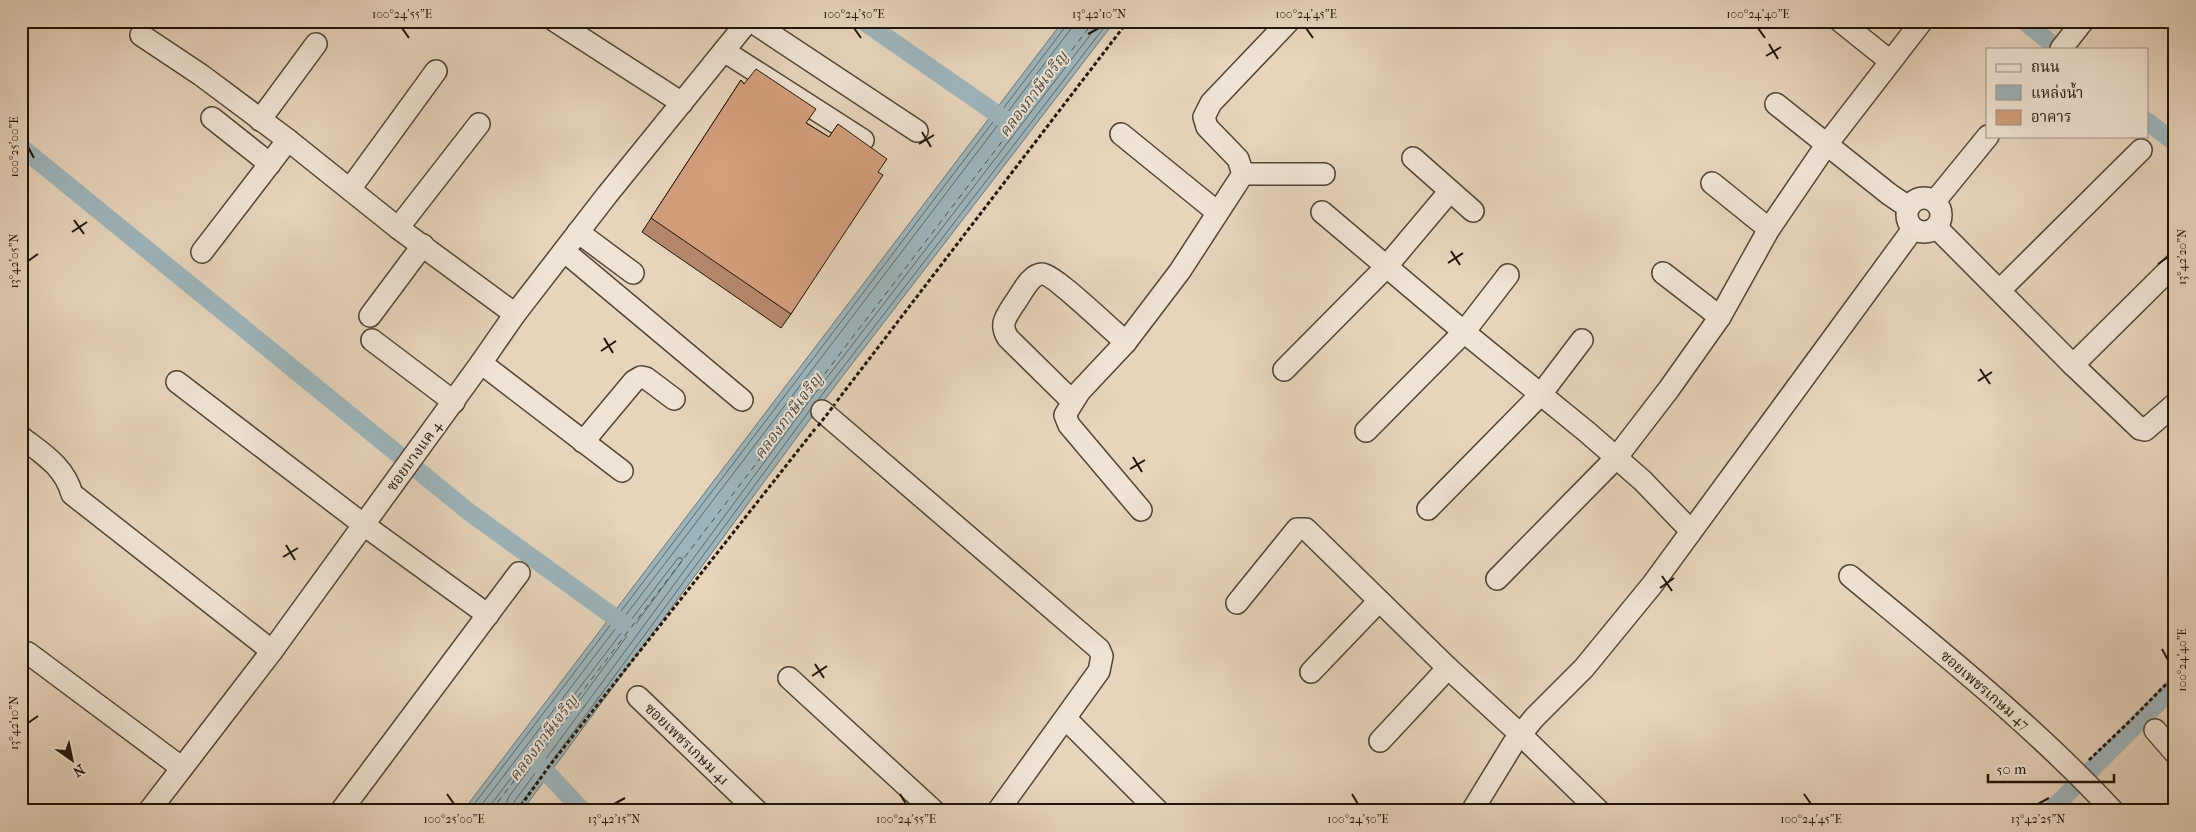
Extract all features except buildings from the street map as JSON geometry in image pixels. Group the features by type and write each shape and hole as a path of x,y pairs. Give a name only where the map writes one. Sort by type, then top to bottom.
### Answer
{"street":[{"path":"555,21 682,103"},
{"path":"749,21 917,131"},
{"name":"ซอยบางแค 4","path":"149,811 272,651 454,402 515,314 578,232 749,21"},
{"path":"1244,174 1238,159 1207,127 1204,117 1211,103 1290,21"},
{"path":"1840,21 1890,61"},
{"path":"1497,579 1616,458 1669,389 1720,317 1769,229 1826,144 1922,21"},
{"path":"2061,48 2083,21"},
{"path":"141,35 201,75 288,140 398,228 515,314"},
{"path":"260,120 316,44"},
{"path":"724,51 863,140"},
{"path":"350,189 436,71"},
{"path":"1776,104 1908,207"},
{"path":"212,118 270,164"},
{"path":"398,228 479,124"},
{"path":"1121,134 1217,212"},
{"path":"1934,202 1986,138"},
{"path":"202,252 288,140"},
{"path":"2000,290 2141,150"},
{"path":"1413,158 1473,211"},
{"path":"1244,174 1324,174"},
{"path":"1141,510 1069,425 1065,415 1072,401 1126,342 1180,271 1217,212 1244,174"},
{"path":"1712,183 1769,229"},
{"path":"1284,370 1386,267 1450,191"},
{"path":"1918,198 1926,198 1934,202 1941,211 1941,218 1936,227 1927,232 1920,232 1913,229 1907,220 1908,207 1918,198"},
{"path":"1322,212 1616,458 1643,482 1692,532"},
{"path":"1936,227 2073,365 2140,429 2151,428 2175,404"},
{"path":"1472,811 1534,718 1584,668 1610,638 1692,532 1913,229"},
{"path":"578,232 633,273"},
{"path":"370,316 423,245"},
{"path":"564,251 742,400"},
{"path":"2073,365 2175,264"},
{"path":"1663,273 1720,317"},
{"path":"1072,401 1008,338 1003,330 1004,320 1033,277 1042,274 1050,276 1071,292 1106,326 1126,342"},
{"path":"1366,431 1464,332 1508,275"},
{"path":"372,340 454,402"},
{"path":"1428,509 1540,394 1582,340"},
{"path":"482,363 622,471"},
{"path":"583,442 634,381 646,378 674,399"},
{"path":"177,382 364,525 488,615"},
{"path":"825,414 1099,649 1102,656 1099,671 998,811"},
{"path":"21,437 58,466 68,479 72,494 272,651"},
{"path":"1237,603 1297,529 1306,529 1448,668 1521,735 1599,811"},
{"path":"342,811 519,573"},
{"name":"ซอยเพชรเกษม 47","path":"1850,576 2014,714 2081,777 2113,811"},
{"path":"1311,672 1379,601"},
{"path":"28,653 182,768"},
{"path":"1380,741 1448,668"},
{"path":"789,678 934,811"},
{"name":"ซอยเพชรเกษม 41","path":"638,697 757,811"},
{"path":"1066,719 1158,811"},
{"path":"2155,730 2175,753"}],"path":[{"path":"517,811 550,764 825,414 1128,21"},
{"path":"2081,777 2175,675"}],"water":[{"name":"คลองภาษีเจริญ","path":"1063,21 1115,21 822,403 522,811 463,811"}],"waterway":[{"name":"คลองภาษีเจริญ","path":"863,21 1010,123"},
{"path":"2024,21 2057,48"},
{"path":"2148,122 2175,143"},
{"path":"21,147 469,512 628,627"},
{"path":"2050,811 2175,686"},
{"name":"คลองภาษีเจริญ","path":"532,757 583,811"}],"ferry route":[{"path":"491,811 1094,21"}]}
